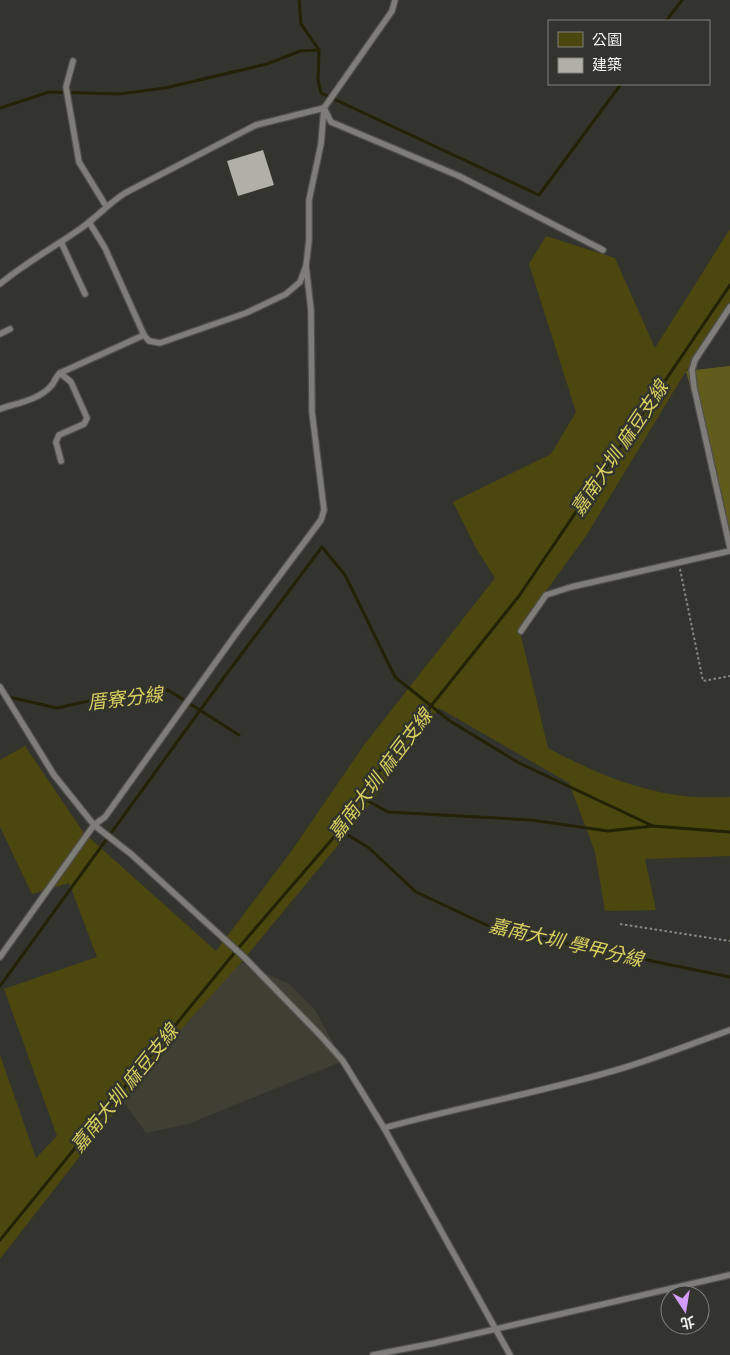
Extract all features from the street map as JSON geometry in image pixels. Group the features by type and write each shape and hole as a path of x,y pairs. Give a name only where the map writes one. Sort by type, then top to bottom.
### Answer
{"lane":[{"path":"0,958 94,825 105,817 238,631 321,520 324,510 312,412 311,310 306,266 309,240 309,200 321,144 324,108 392,11 395,0"},
{"path":"73,60 66,87 78,162 106,206"},
{"path":"0,284 22,265 61,242 125,193 256,125 324,108"},
{"path":"324,108 332,122 459,176 603,250"},
{"path":"89,222 105,248 144,334 149,341 160,343 246,313 286,294 300,282 306,266"},
{"path":"61,242 85,294"},
{"path":"521,631 546,595 571,587 730,549 694,387 692,370 694,360 730,307"},
{"path":"0,334 10,329"},
{"path":"0,409 37,397 52,386 60,373 144,334"},
{"path":"60,373 71,382 87,418 84,424 59,436 56,442 61,461"},
{"path":"0,687 54,775 94,825 131,854 244,956 321,1036 353,1075 510,1355"},
{"path":"384,1128 439,1112 531,1092 623,1068 730,1030"},
{"path":"373,1355 496,1329 730,1275"}],"path":[{"path":"678,562 703,681 730,676"},
{"path":"620,924 730,941"}],"shaded area":[{"path":"730,366 730,537 686,371"},
{"path":"240,962 289,984 315,1010 343,1061 188,1124 146,1133 123,1101 161,1052"}],"green space":[{"path":"730,229 730,311 686,371 586,536 519,628 548,748 596,772 649,789 689,797 730,797 730,856 645,859 656,910 605,911 595,852 569,783 439,708 354,826 238,966 161,1052 0,1259 0,1055 36,1158 57,1136 4,989 97,957 69,883 32,894 0,827 0,760 25,746 84,833 216,951 293,849 364,745 495,578 476,548 453,502 551,454 576,412 529,264 546,236 615,258 655,348"}],"building":[{"path":"263,150 274,185 238,196 227,161"}],"waterway":[{"path":"299,0 301,24 319,50 318,80 321,93 539,195 620,85"},
{"path":"667,20 682,0"},
{"path":"0,108 49,92 119,94 165,88 267,64 300,51 319,50"},
{"name":"嘉南大圳 麻豆支線","path":"0,1240 235,952 340,830 359,796 519,596 730,285"},
{"path":"0,986 225,676 322,547 345,575 395,677 450,721 519,763 653,826"},
{"name":"厝寮分線","path":"0,695 57,708 107,697 168,690 239,735"},
{"path":"359,796 388,812 531,820 608,831 653,826 730,832"},
{"name":"嘉南大圳 學甲分線","path":"340,830 369,848 416,892 495,929 730,977"}]}
